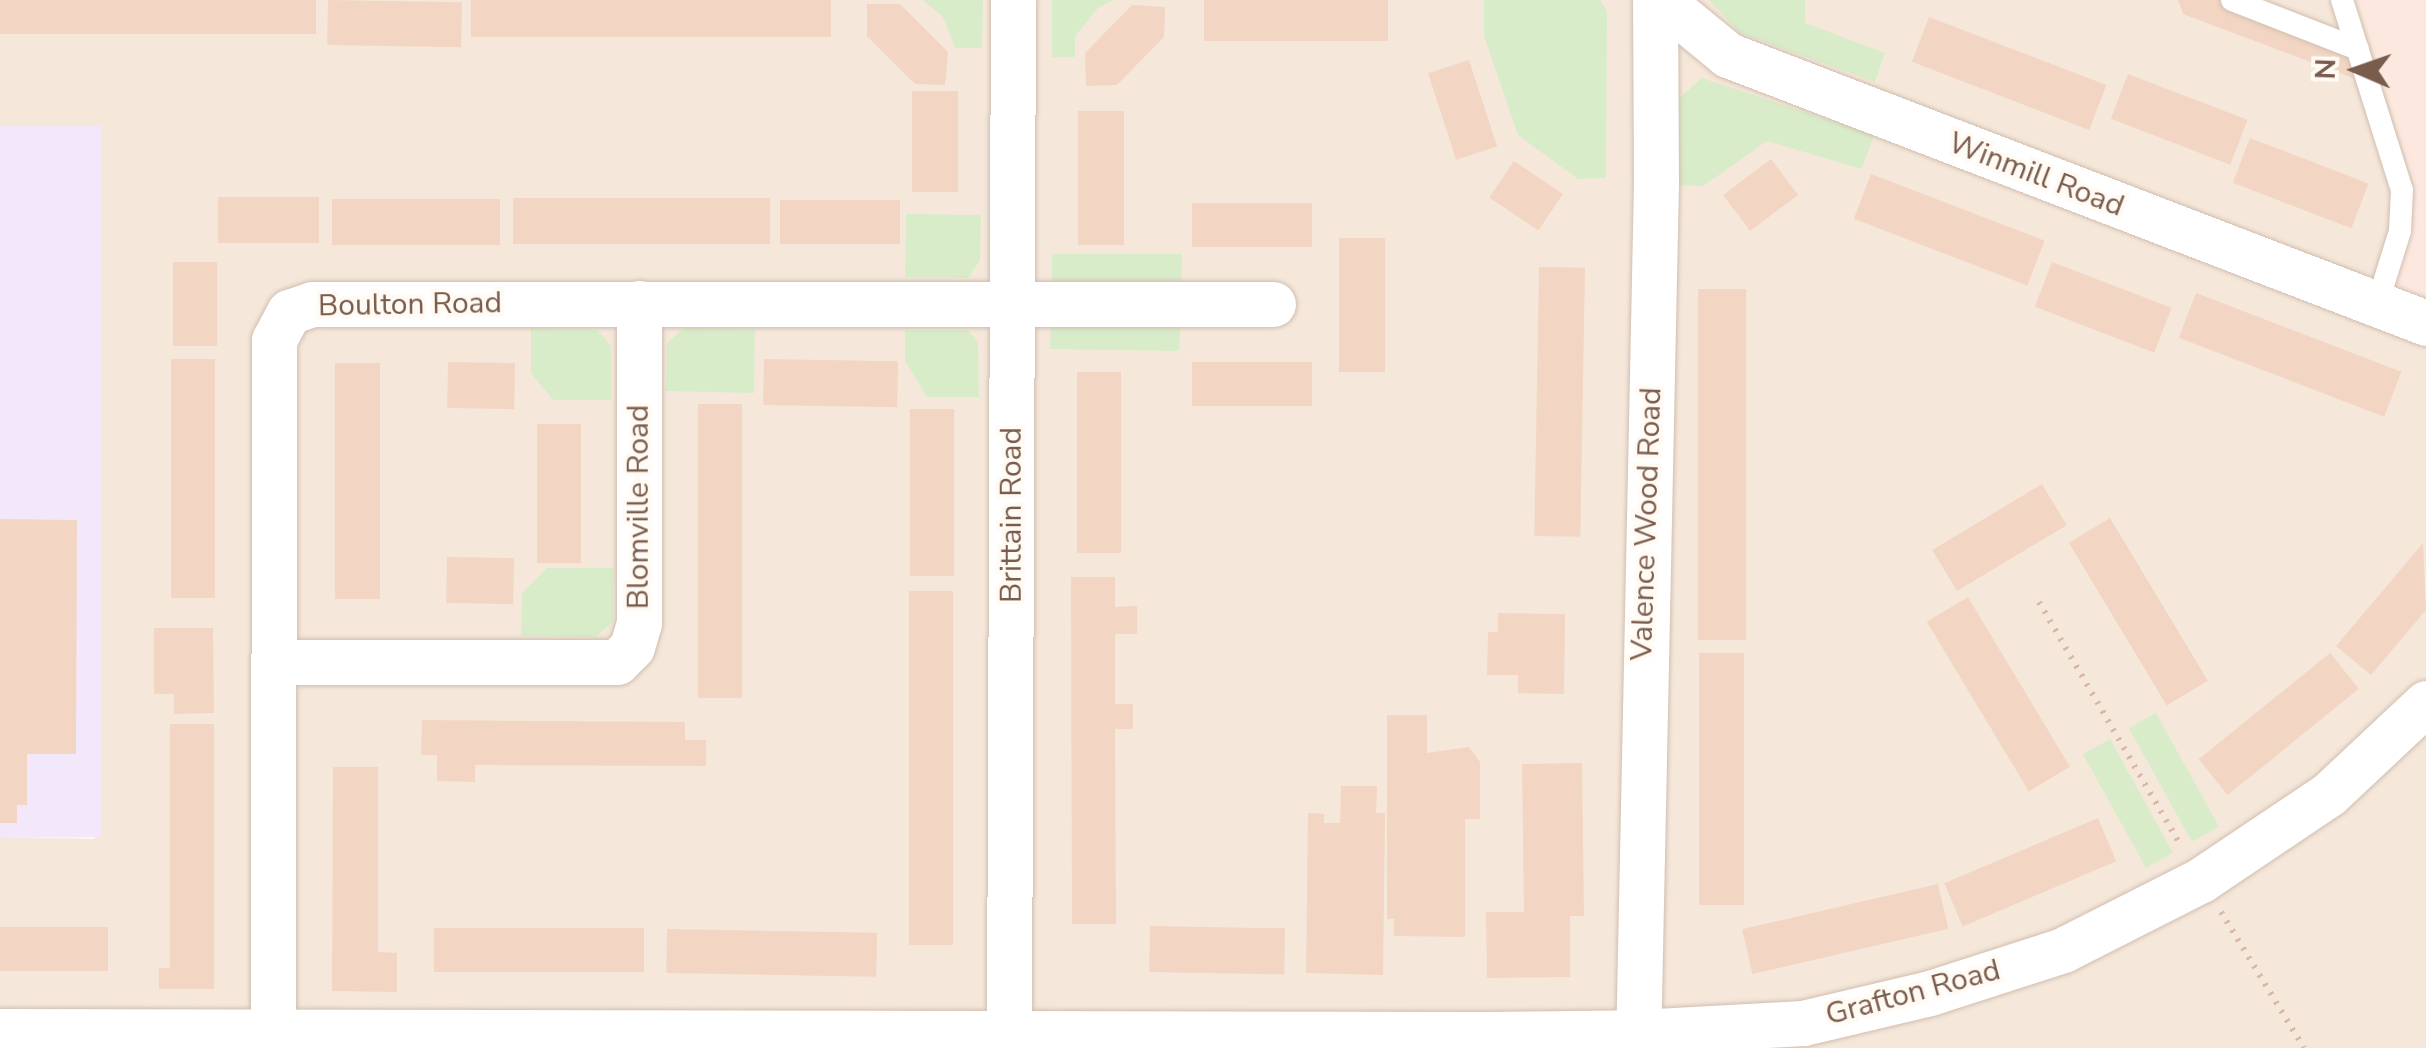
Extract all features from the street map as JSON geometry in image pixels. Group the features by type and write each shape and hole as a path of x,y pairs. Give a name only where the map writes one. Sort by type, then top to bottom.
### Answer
{"street":[{"name":"Brittain Road","path":"1010,1031 1013,0"},
{"name":"Winmill Road","path":"1658,0 1728,55 2376,308 2426,324"},
{"name":"Valence Wood Road","path":"1638,1040 1658,0"},
{"name":"Boulton Road","path":"272,1030 274,340 289,312 312,304 1013,300 1273,304"},
{"name":"Blomville Road","path":"276,662 617,662 632,648 639,623 639,303"},
{"name":"Grafton Road","path":"0,1031 272,1030 905,1040 1010,1031 1638,1040 1803,1022 1930,993 2063,950 2201,880 2329,794 2426,703"}],"lane":[{"path":"2232,0 2358,50"},
{"path":"2342,0 2402,190 2400,231 2376,308"}],"path":[{"path":"2038,602 2304,1048"}],"shaded area":[{"path":"0,0 2358,0 2414,183 2376,279 2426,304 2426,1048 0,1048 0,837 95,839 101,126 0,126"},
{"path":"2358,0 2426,0 2426,304 2376,279 2414,182"},
{"path":"0,126 101,126 101,837 0,837"}],"green space":[{"path":"923,0 983,0 982,48 955,48 943,17"},
{"path":"1052,0 1113,0 1098,8 1075,37 1075,57 1052,57"},
{"path":"1484,0 1600,0 1607,11 1606,178 1578,179 1518,135 1484,36"},
{"path":"1709,0 1805,0 1805,23 1885,53 1875,82 1740,33"},
{"path":"1702,78 1874,135 1862,169 1767,141 1703,186 1678,185 1677,100"},
{"path":"906,214 981,215 980,260 968,278 905,277"},
{"path":"1052,254 1182,254 1181,295 1052,286"},
{"path":"1181,313 1179,351 1050,349 1051,324"},
{"path":"531,328 597,330 611,346 611,400 553,400 531,373"},
{"path":"684,328 755,329 754,393 666,391 667,343"},
{"path":"905,330 968,330 978,343 979,397 927,397 905,361"},
{"path":"547,568 614,568 613,622 595,637 521,636 522,593"},
{"path":"2156,713 2219,827 2192,842 2129,728"},
{"path":"2110,739 2173,853 2146,868 2083,754"}],"building":[{"path":"0,0 316,0 316,34 0,34"},
{"path":"328,0 462,2 461,47 327,45"},
{"path":"471,0 831,0 831,37 471,37"},
{"path":"1204,0 1388,0 1388,41 1204,41"},
{"path":"2178,0 2226,0 2353,52 2361,81 2183,14"},
{"path":"867,4 900,4 948,52 945,85 915,84 867,36"},
{"path":"1132,5 1165,7 1164,37 1117,85 1086,86 1085,53"},
{"path":"1929,17 2106,85 2089,130 1912,62"},
{"path":"1469,60 1497,147 1456,160 1428,73"},
{"path":"2128,74 2247,120 2230,165 2111,119"},
{"path":"912,91 958,91 958,192 912,192"},
{"path":"1078,111 1124,111 1124,245 1078,245"},
{"path":"2250,138 2369,184 2351,228 2233,183"},
{"path":"1771,159 1798,195 1750,231 1723,195"},
{"path":"1514,161 1563,194 1538,230 1489,197"},
{"path":"1871,174 2045,241 2027,285 1854,219"},
{"path":"218,197 319,197 319,243 218,243"},
{"path":"513,198 770,198 770,244 513,244"},
{"path":"332,199 500,199 500,245 332,245"},
{"path":"780,200 900,200 900,244 780,244"},
{"path":"1192,203 1312,203 1312,247 1192,247"},
{"path":"1339,238 1385,238 1385,372 1339,372"},
{"path":"173,262 217,262 217,346 173,346"},
{"path":"2052,262 2171,308 2154,353 2035,307"},
{"path":"1539,267 1585,268 1580,537 1534,536"},
{"path":"1698,289 1746,289 1746,640 1698,640"},
{"path":"2196,293 2401,372 2384,417 2179,338"},
{"path":"171,359 215,359 215,598 171,598"},
{"path":"764,359 898,361 897,407 763,405"},
{"path":"448,362 515,363 514,409 447,408"},
{"path":"1192,362 1312,362 1312,406 1192,406"},
{"path":"335,363 380,363 380,599 335,599"},
{"path":"1077,372 1121,372 1121,553 1077,553"},
{"path":"698,404 742,404 742,698 698,698"},
{"path":"910,409 954,409 954,576 910,576"},
{"path":"537,424 581,424 581,563 537,563"},
{"path":"2042,484 2067,525 1957,591 1932,550"},
{"path":"2110,518 2208,681 2167,706 2069,543"},
{"path":"0,519 77,520 76,754 27,754 27,805 17,805 17,823 0,823"},
{"path":"2423,543 2426,610 2371,675 2336,646"},
{"path":"447,557 514,558 513,604 446,603"},
{"path":"1071,577 1115,577 1115,607 1137,606 1137,634 1115,634 1115,704 1133,704 1133,729 1115,729 1116,924 1072,924"},
{"path":"909,591 953,591 953,945 909,945"},
{"path":"1968,597 2070,767 2029,791 1927,622"},
{"path":"1498,613 1565,614 1564,694 1518,693 1518,675 1487,675 1488,632 1498,632"},
{"path":"154,628 213,628 214,713 174,714 174,694 154,694"},
{"path":"1699,653 1744,653 1744,905 1699,905"},
{"path":"2330,653 2359,689 2228,795 2199,759"},
{"path":"1387,715 1427,715 1427,753 1469,747 1480,762 1480,819 1465,819 1465,937 1394,936 1394,919 1387,919"},
{"path":"422,720 685,722 685,740 706,740 706,766 475,765 475,782 437,781 437,755 421,755"},
{"path":"170,724 214,724 214,989 159,989 159,968 170,968"},
{"path":"1582,763 1584,916 1570,916 1570,977 1487,978 1486,912 1524,912 1522,764"},
{"path":"333,767 378,767 378,952 397,953 397,992 332,991"},
{"path":"1341,786 1377,786 1376,813 1385,813 1383,975 1306,973 1308,813 1324,814 1324,823 1340,823"},
{"path":"2098,818 2116,861 1963,927 1944,883"},
{"path":"1938,884 1948,929 1752,974 1742,929"},
{"path":"1150,926 1285,928 1284,974 1149,972"},
{"path":"0,927 108,927 108,971 0,971"},
{"path":"434,928 644,928 644,972 434,972"},
{"path":"667,929 877,933 876,977 666,973"}]}
